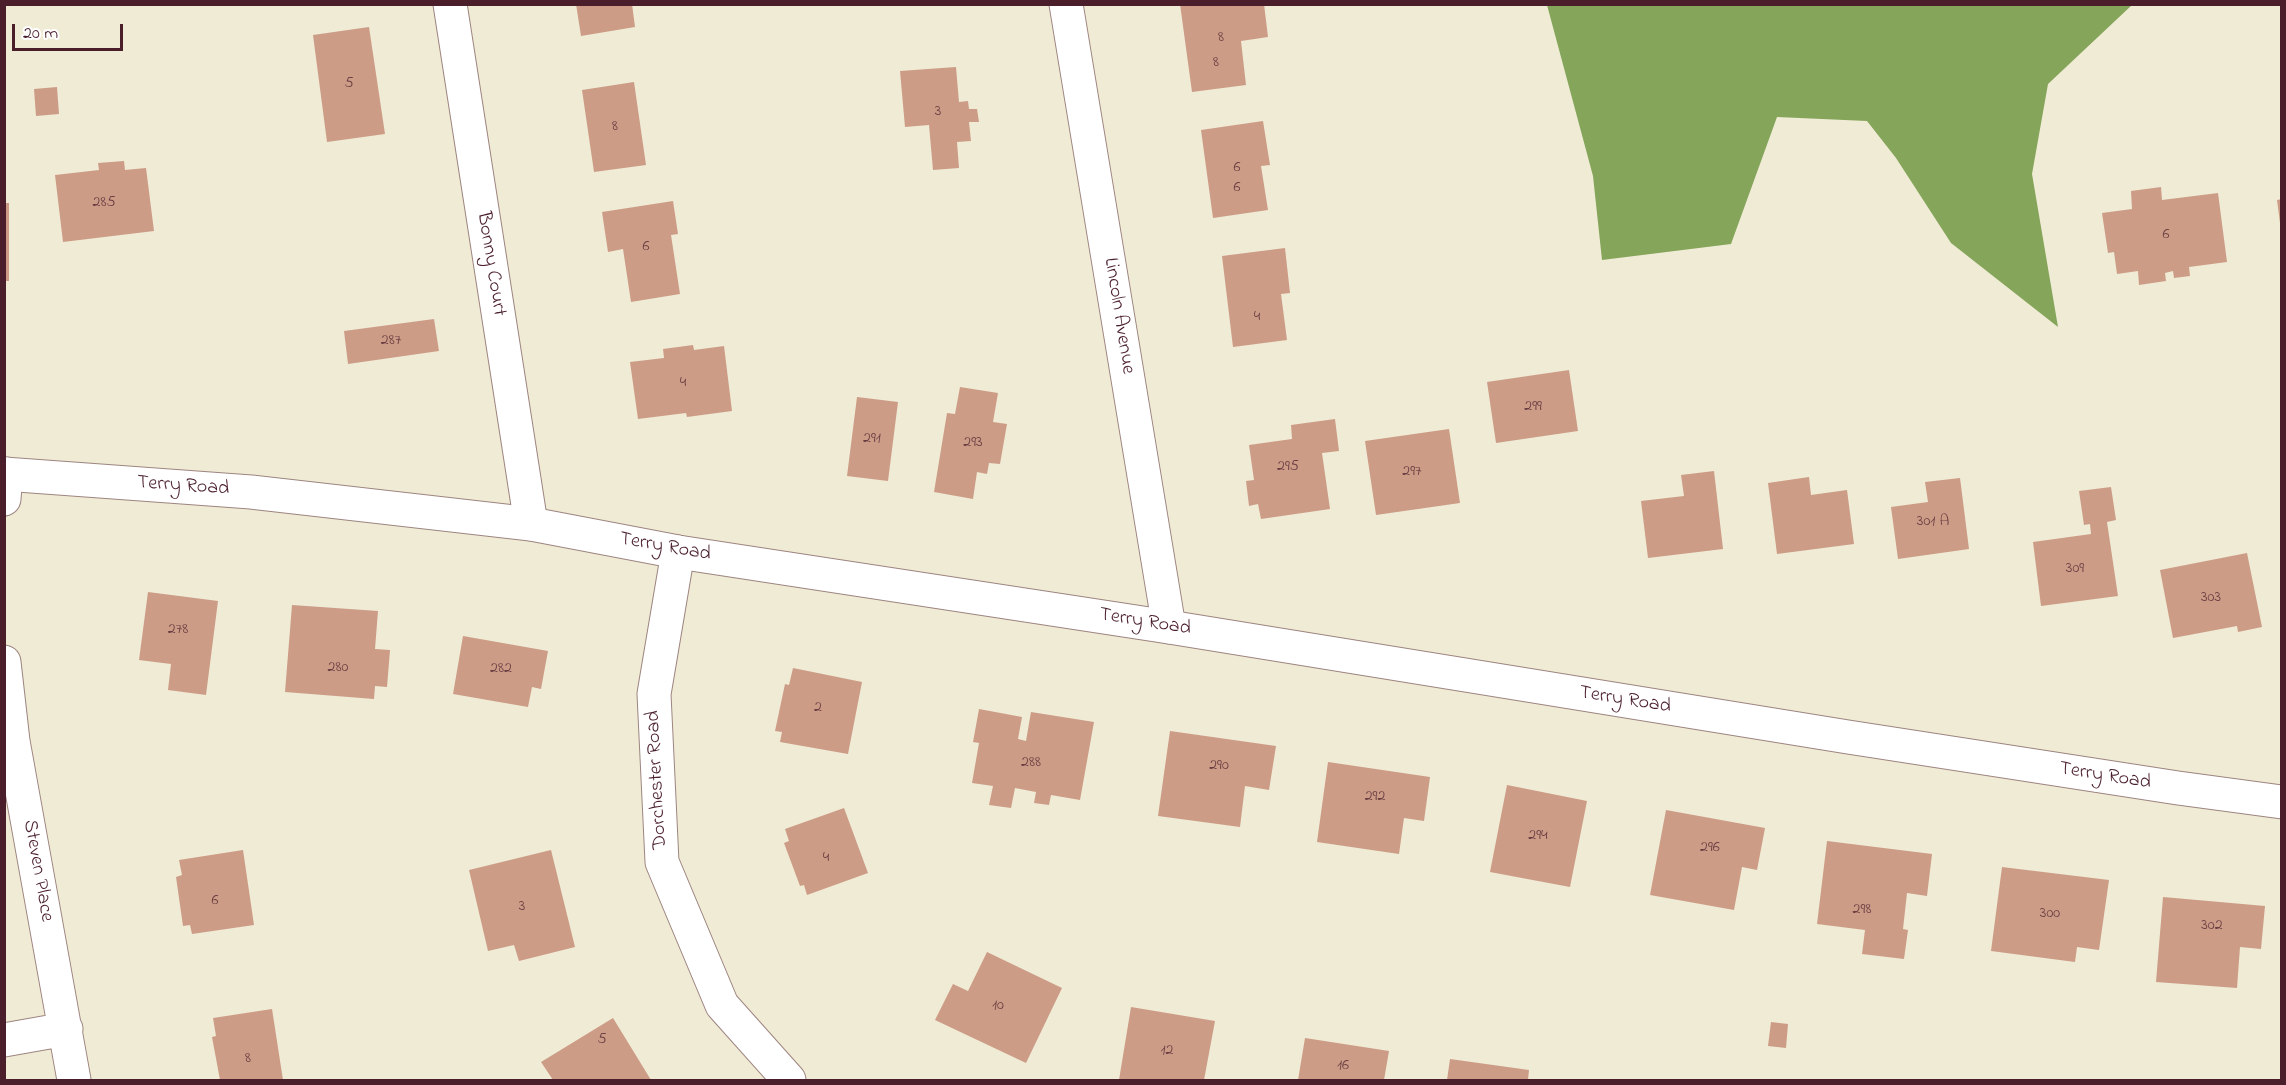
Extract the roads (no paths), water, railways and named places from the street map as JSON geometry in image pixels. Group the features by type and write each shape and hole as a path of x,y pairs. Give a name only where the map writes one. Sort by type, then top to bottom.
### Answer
{"street":[{"name":"Bonny Court","path":"450,4 531,524"},
{"name":"Lincoln Avenue","path":"1066,4 1169,627"},
{"name":"Terry Road","path":"5,483 251,492 531,524 678,552 1169,627 2178,789 2282,802"},
{"name":"Dorchester Road","path":"678,552 654,694 662,862 722,1005 789,1080"},
{"name":"Steven Place","path":"4,662 13,741 74,1080"},
{"path":"4,1040 66,1029"}]}
